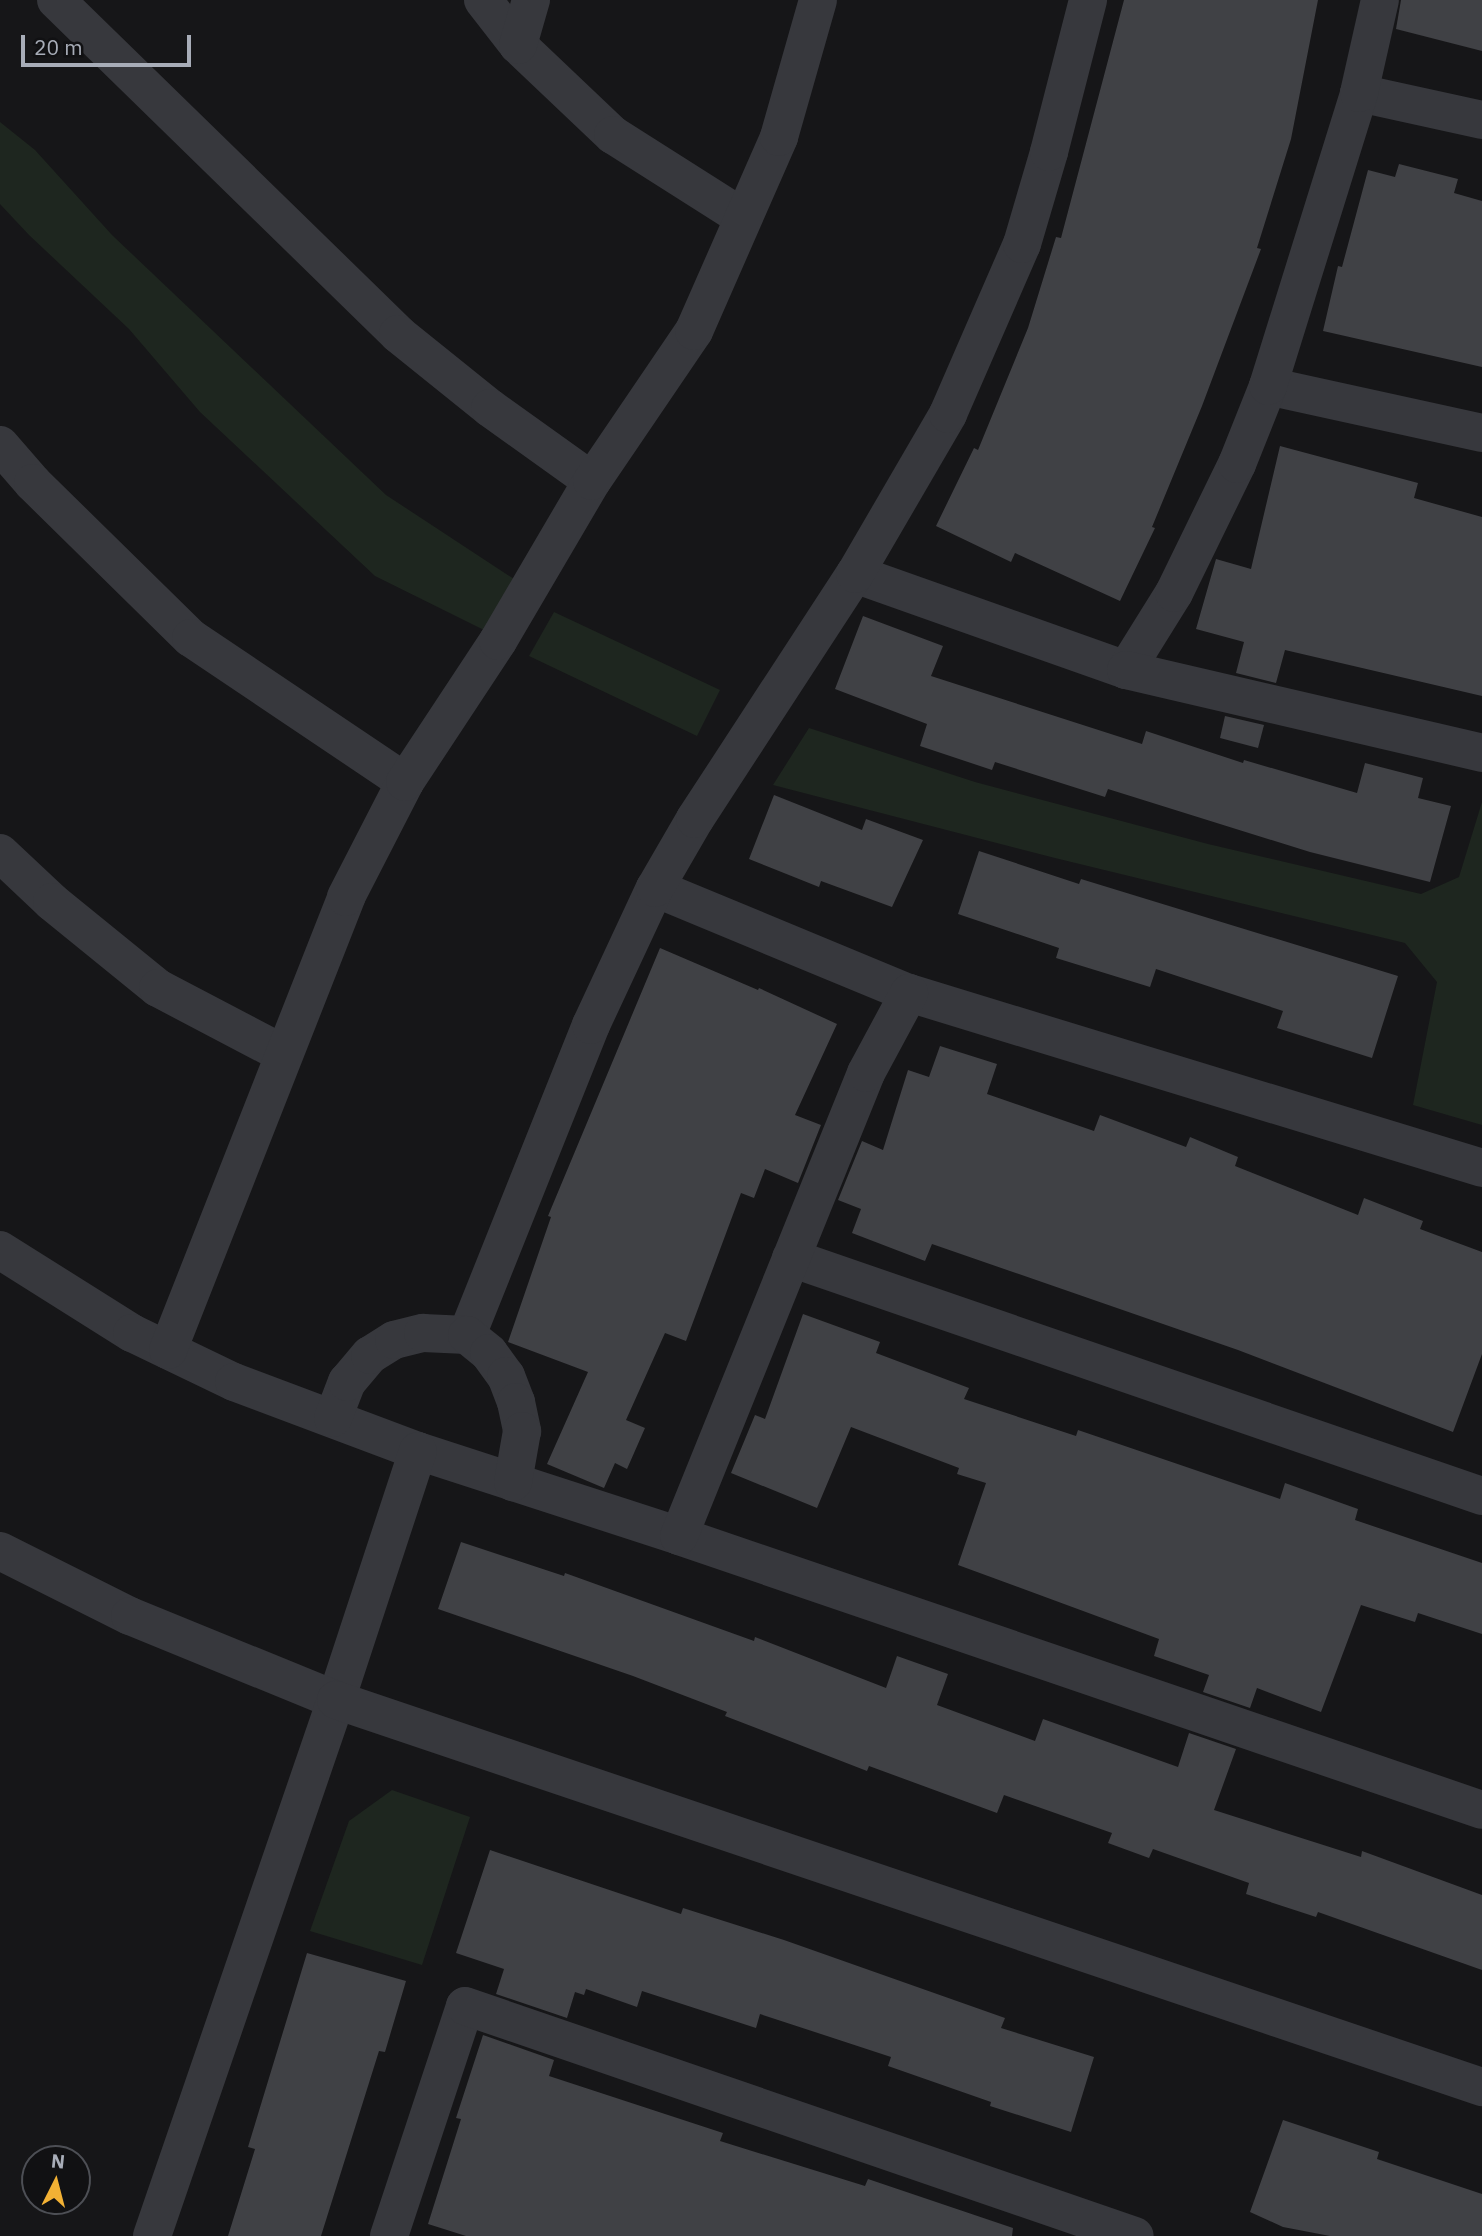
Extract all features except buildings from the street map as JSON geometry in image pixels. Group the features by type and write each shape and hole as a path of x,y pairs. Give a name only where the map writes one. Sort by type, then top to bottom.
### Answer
{"street":[{"path":"56,0 398,334 490,408 592,481"},
{"path":"483,0 518,45 613,135 742,217"},
{"path":"518,45 531,0"},
{"path":"168,1350 282,1053 346,897 405,782 498,641 592,481 694,331 779,137 818,0"},
{"path":"467,1335 591,1025 655,888 695,820 855,574 948,414 1022,244 1049,152 1087,0"},
{"path":"1126,670 1174,593 1237,464 1268,386 1359,93 1380,0"},
{"path":"1359,93 1482,120"},
{"path":"1268,386 1482,433"},
{"path":"0,445 33,483 191,638 405,782"},
{"path":"855,574 1126,670 1482,753"},
{"path":"0,853 52,902 158,988 282,1053"},
{"path":"655,888 909,993 1482,1168"},
{"path":"679,1536 866,1073 909,993"},
{"path":"0,1250 132,1333 234,1382 418,1451 679,1536 1482,1810"},
{"path":"791,1258 1482,1496"},
{"path":"333,1418 347,1382 370,1355 394,1340 423,1333 467,1335 489,1353 506,1376 516,1402 522,1431 513,1482"},
{"path":"152,2236 336,1700 418,1451"},
{"path":"0,1551 131,1616 336,1700 1482,2087"},
{"path":"389,2236 465,2006 1135,2236"}],"shaded area":[{"path":"0,122 35,150 112,235 386,495 514,579 488,632 375,576 200,412 129,329 29,235 0,204"},
{"path":"554,612 720,690 697,736 529,656"},
{"path":"809,728 975,782 1208,844 1421,894 1459,877 1482,802 1482,1125 1413,1105 1437,982 1405,943 1055,858 773,785"},
{"path":"392,1790 470,1817 422,1965 310,1931 349,1821"}]}
